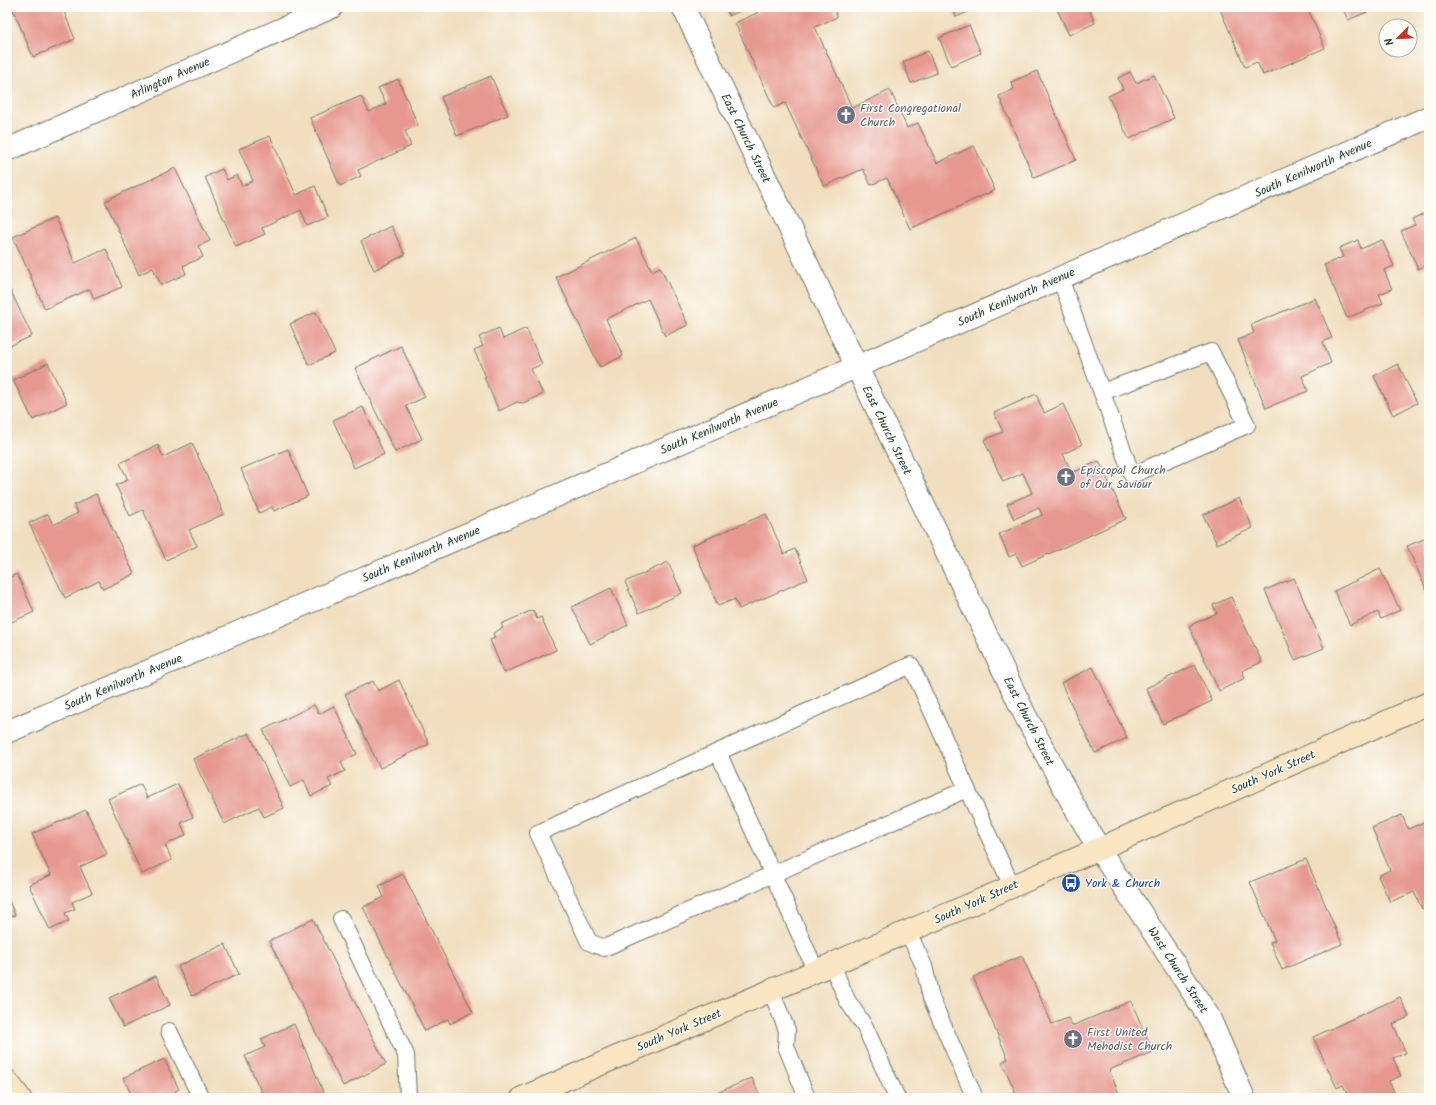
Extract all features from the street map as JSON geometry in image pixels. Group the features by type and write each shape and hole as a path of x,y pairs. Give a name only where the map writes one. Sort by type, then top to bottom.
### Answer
{"main road":[{"name":"South York Street","path":"522,1098 1099,849 1429,703"},
{"path":"7,1081 20,1098"}],"street":[{"name":"Arlington Avenue","path":"7,150 332,7"},
{"name":"East Church Street","path":"683,7 1025,716 1099,849"},
{"name":"South Kenilworth Avenue","path":"7,732 856,367 1429,117"},
{"name":"West Church Street","path":"1099,849 1209,1017 1244,1098"}],"lane":[{"path":"1060,278 1132,475 1247,425 1211,352 1102,392"},
{"path":"967,789 604,948 589,942 538,833 911,665 1012,886"},
{"path":"718,752 772,874 824,968 865,1026 897,1098"},
{"path":"341,919 406,1055 408,1098"},
{"path":"908,932 924,966 931,998 975,1098"},
{"path":"771,990 787,1030 786,1046 807,1098"},
{"path":"169,1031 201,1098"}],"building":[{"path":"12,7 62,7 75,39 33,57"},
{"path":"725,7 750,7 729,16"},
{"name":"First Congregational Church","path":"770,7 833,7 837,17 815,27 852,108 890,90 907,128 918,123 937,163 974,146 995,190 910,229 887,178 871,185 863,169 824,186 785,103 774,108 735,23"},
{"path":"952,7 980,7 956,17"},
{"path":"1061,7 1088,7 1095,23 1069,35 1057,9"},
{"path":"1219,7 1307,7 1325,48 1263,75 1257,62 1245,67"},
{"path":"1342,7 1379,7 1348,20"},
{"path":"969,25 981,53 951,66 939,38"},
{"path":"928,51 937,73 911,83 903,62"},
{"path":"1037,71 1076,160 1034,178 999,96 1014,89 1011,82"},
{"path":"1130,72 1136,83 1154,75 1174,118 1129,139 1108,96 1123,89 1118,78"},
{"path":"491,76 508,115 457,136 441,97"},
{"path":"398,79 418,125 405,131 411,146 358,170 361,176 340,186 310,118 361,96 369,112 386,104 378,88"},
{"path":"270,136 296,195 315,186 328,217 307,226 301,210 262,228 265,234 236,247 205,177 222,169 227,180 237,175 242,186 253,181 239,149"},
{"path":"175,168 210,241 198,246 203,257 183,266 186,274 161,285 153,268 139,275 105,201"},
{"path":"1429,211 1429,264 1418,269 1401,231 1415,225 1412,219"},
{"path":"55,218 75,263 106,249 122,287 94,299 90,289 45,309 13,237"},
{"path":"391,226 405,255 374,270 361,241"},
{"path":"636,238 652,271 660,267 688,325 665,336 648,299 606,319 623,356 600,367 556,277"},
{"path":"1358,240 1361,249 1382,240 1394,266 1384,270 1392,289 1379,294 1383,303 1347,318 1324,265 1343,257 1339,248"},
{"path":"7,283 32,336 7,347"},
{"path":"1315,298 1332,338 1323,342 1331,363 1302,376 1308,391 1266,408 1238,340 1254,333 1251,325"},
{"path":"316,312 335,353 309,365 290,324"},
{"path":"499,328 503,339 526,328 542,364 531,369 543,394 523,403 517,402 499,411 474,350 483,346 479,337"},
{"path":"401,346 425,397 406,406 422,439 395,452 355,368"},
{"path":"48,363 67,403 33,420 13,380"},
{"path":"1398,364 1417,403 1393,415 1374,376"},
{"name":"Episcopal Church of Our Saviour","path":"1036,394 1044,413 1063,404 1082,445 1063,454 1072,473 1099,461 1126,519 1022,566 1016,554 1009,557 999,534 1042,515 1039,508 1014,519 1007,504 1032,493 1023,473 1003,482 984,440 1003,432 994,413"},
{"path":"363,407 384,454 354,468 333,420"},
{"path":"192,443 224,514 189,530 197,546 166,560 143,510 130,516 116,485 128,480 120,463 158,445 163,457"},
{"path":"288,449 308,496 274,511 272,507 259,513 241,469"},
{"path":"96,494 134,574 103,589 99,581 65,598 29,523 48,514 53,525 78,513 74,505"},
{"path":"1239,498 1253,528 1217,544 1203,515"},
{"path":"766,514 784,554 795,549 808,579 739,609 735,599 718,606 692,545"},
{"path":"1429,537 1429,596 1407,546"},
{"path":"668,562 682,593 639,613 625,582"},
{"path":"1380,569 1400,610 1381,619 1378,612 1350,625 1334,591"},
{"path":"17,574 34,612 7,624 7,579"},
{"path":"1294,578 1324,648 1295,660 1265,590"},
{"path":"611,588 628,625 590,644 572,607"},
{"path":"1231,597 1262,662 1242,671 1245,678 1219,691 1189,626 1217,613 1213,605"},
{"path":"533,610 537,619 541,617 556,650 504,673 490,640 495,638 493,633 503,628 501,624"},
{"path":"1195,665 1212,701 1163,724 1146,688"},
{"path":"1093,667 1127,738 1095,753 1061,683"},
{"path":"399,680 429,744 380,768 345,694 373,681 378,691"},
{"path":"314,705 319,714 334,706 357,754 341,762 345,771 328,779 332,786 311,796 304,780 290,787 263,730"},
{"path":"249,733 284,808 264,817 259,807 224,824 193,759"},
{"path":"141,784 147,798 178,784 193,817 181,823 186,835 165,845 172,860 142,874 108,799"},
{"path":"86,810 107,854 80,867 92,893 72,902 75,909 65,913 69,921 50,930 29,885 51,875 32,834"},
{"path":"1402,815 1408,829 1429,820 1429,906 1422,909 1414,892 1390,902 1378,876 1390,870 1372,828"},
{"path":"1306,859 1342,944 1282,970 1270,942 1275,941 1250,882"},
{"path":"403,874 473,1012 450,1024 448,1019 425,1031 363,907 384,897 379,886"},
{"path":"7,896 15,915 7,918"},
{"path":"313,919 386,1064 343,1086 269,941"},
{"path":"225,944 239,974 192,996 178,966"},
{"name":"First United Mehodist Church","path":"1022,956 1052,1024 1068,1018 1072,1026 1131,1001 1153,1052 1109,1070 1121,1098 1018,1098 1002,1062 1008,1059 973,977"},
{"path":"156,976 170,1005 123,1027 109,998"},
{"path":"1400,997 1409,1017 1393,1024 1406,1053 1393,1058 1401,1076 1389,1081 1397,1098 1349,1098 1343,1085 1337,1088 1313,1037"},
{"path":"294,1024 326,1098 264,1098 245,1056 265,1047 261,1039"},
{"path":"164,1059 179,1089 175,1091 179,1098 133,1098 123,1078"},
{"path":"752,1078 761,1098 705,1098"}],"place":[{"name":"First Congregational Church","path":"846,115"},
{"name":"Episcopal Church of Our Saviour","path":"1066,477"},
{"name":"York & Church","path":"1071,883"},
{"name":"First United Mehodist Church","path":"1073,1039"}]}
